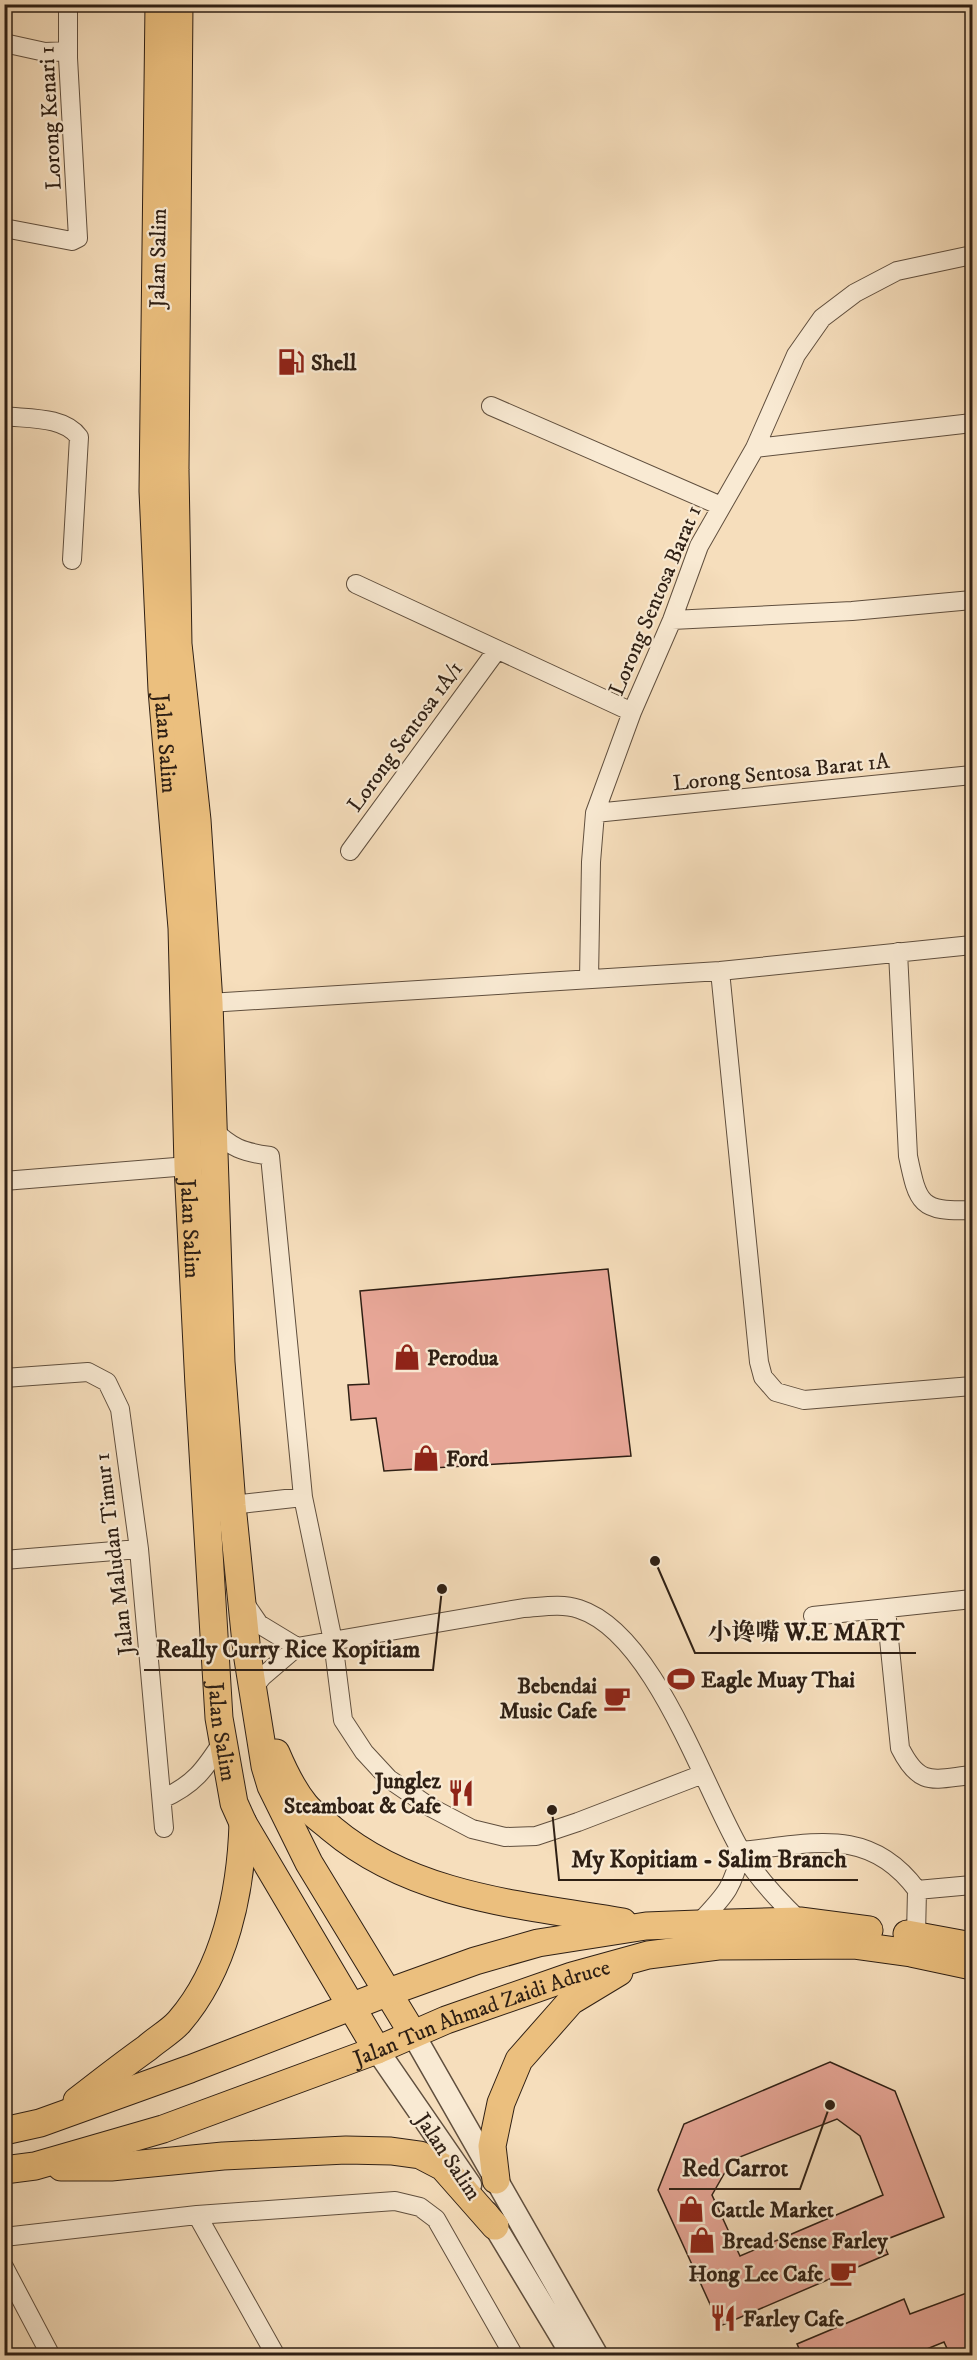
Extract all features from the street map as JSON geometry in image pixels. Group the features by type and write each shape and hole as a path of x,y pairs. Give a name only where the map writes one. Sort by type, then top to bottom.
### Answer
{"main road":[{"name":"Jalan Salim","path":"159,4 153,491 162,690 182,928 198,1386 219,1718 234,1803 243,1823 377,2050"},
{"name":"Jalan Salim","path":"179,4 175,470 178,644 196,820 209,1003 221,1362 232,1505 253,1696 265,1766 271,1786 309,1863 413,2034"},
{"path":"253,1696 288,1781 306,1806 348,1842 392,1869 441,1888 494,1900 646,1926"},
{"path":"40,2123 77,2101 177,2024 198,1998 220,1950 235,1902 242,1857 243,1823"},
{"name":"Jalan Tun Ahmad Zaidi Adruce","path":"4,2131 40,2123 190,2069 388,1992 475,1961 538,1943 646,1926 800,1921 916,1935 972,1946"},
{"name":"Jalan Tun Ahmad Zaidi Adruce","path":"4,2170 35,2166 163,2129 377,2050 446,2020 572,1976 648,1955 718,1947 853,1946 911,1953 972,1966"},
{"path":"496,2180 492,2146 501,2103 519,2060 571,2001 648,1955"},
{"path":"35,2166 111,2168 223,2156 346,2150 391,2151 420,2155 443,2167 495,2226"}],"street":[{"name":"Lorong Kenari 1","path":"4,228 72,242 78,238 68,51 68,4"},
{"path":"4,43 45,52 68,51"},
{"name":"Lorong Sentosa Barat 1","path":"590,979 591,862 595,813 632,712 672,620 699,546 755,448 796,356 822,318 855,293 897,271 972,255"},
{"path":"491,406 721,506"},
{"path":"4,416 48,421 68,426 79,437 72,560"},
{"path":"755,448 972,423"},
{"path":"356,584 632,712"},
{"path":"672,620 852,611 972,600"},
{"name":"Lorong Sentosa 1A/1","path":"350,851 497,650"},
{"name":"Lorong Sentosa Barat 1A","path":"595,813 972,775"},
{"path":"209,1003 720,971 972,945"},
{"path":"898,952 908,1156 915,1189 923,1203 936,1209 972,1210"},
{"path":"720,971 759,1362 763,1377 776,1392 804,1400 972,1386"},
{"path":"212,1129 229,1145 249,1153 270,1156 303,1497 333,1641 343,1720 364,1752 390,1779 430,1807 472,1829 505,1837 536,1836 702,1774"},
{"path":"4,1181 189,1166"},
{"name":"Jalan Maludan Timur 1","path":"4,1378 88,1372 107,1382 120,1409 139,1550 164,1828"},
{"path":"232,1505 303,1497"},
{"path":"4,1560 139,1550"},
{"path":"813,1617 972,1599"},
{"path":"243,1601 259,1624 297,1647"},
{"path":"253,1696 262,1677 297,1647 524,1608 555,1606 579,1609 604,1622 629,1645 654,1679 741,1851 772,1894 800,1921"},
{"path":"886,1609 900,1748 909,1765 919,1775 930,1779 972,1775"},
{"path":"162,1799 179,1792 202,1773 223,1741"},
{"path":"741,1851 832,1842 867,1849 892,1862 917,1890 916,1935"},
{"path":"698,1924 724,1897 736,1877 741,1851"},
{"path":"917,1890 972,1886"},
{"name":"Jalan Salim","path":"413,2034 597,2355"},
{"name":"Jalan Salim","path":"377,2050 452,2156 573,2355"},
{"path":"4,2236 197,2215 395,2201 420,2207 436,2219 514,2355"},
{"path":"197,2215 276,2355"},
{"path":"4,2267 51,2355"}],"building":[{"path":"608,1269 631,1456 384,1471 376,1418 351,1420 348,1385 369,1384 360,1291"},
{"path":"830,2062 895,2091 944,2217 882,2241 888,2254 720,2326 658,2190 684,2124","holes":["837,2119 860,2136 883,2195 740,2256 712,2195 732,2160"]},
{"path":"972,2291 972,2355 950,2355 944,2342 912,2355 802,2355 797,2344 904,2299 910,2314"}],"place":[{"name":"Shell","path":"291,362"},
{"name":"Perodua","path":"407,1357"},
{"name":"Ford","path":"426,1458"},
{"name":"小谗嘴 W.E MART","path":"655,1561"},
{"name":"Really Curry Rice Kopitiam","path":"442,1589"},
{"name":"Eagle Muay Thai","path":"681,1679"},
{"name":"Bebendai Music Cafe","path":"617,1698"},
{"name":"Junglez Steamboat & Cafe","path":"461,1793"},
{"name":"My Kopitiam - Salim Branch","path":"552,1810"},
{"name":"Red Carrot","path":"830,2105"},
{"name":"Cattle Market","path":"691,2209"},
{"name":"Bread Sense Farley","path":"702,2240"},
{"name":"Hong Lee Cafe","path":"843,2273"},
{"name":"Farley Cafe","path":"723,2318"}]}
